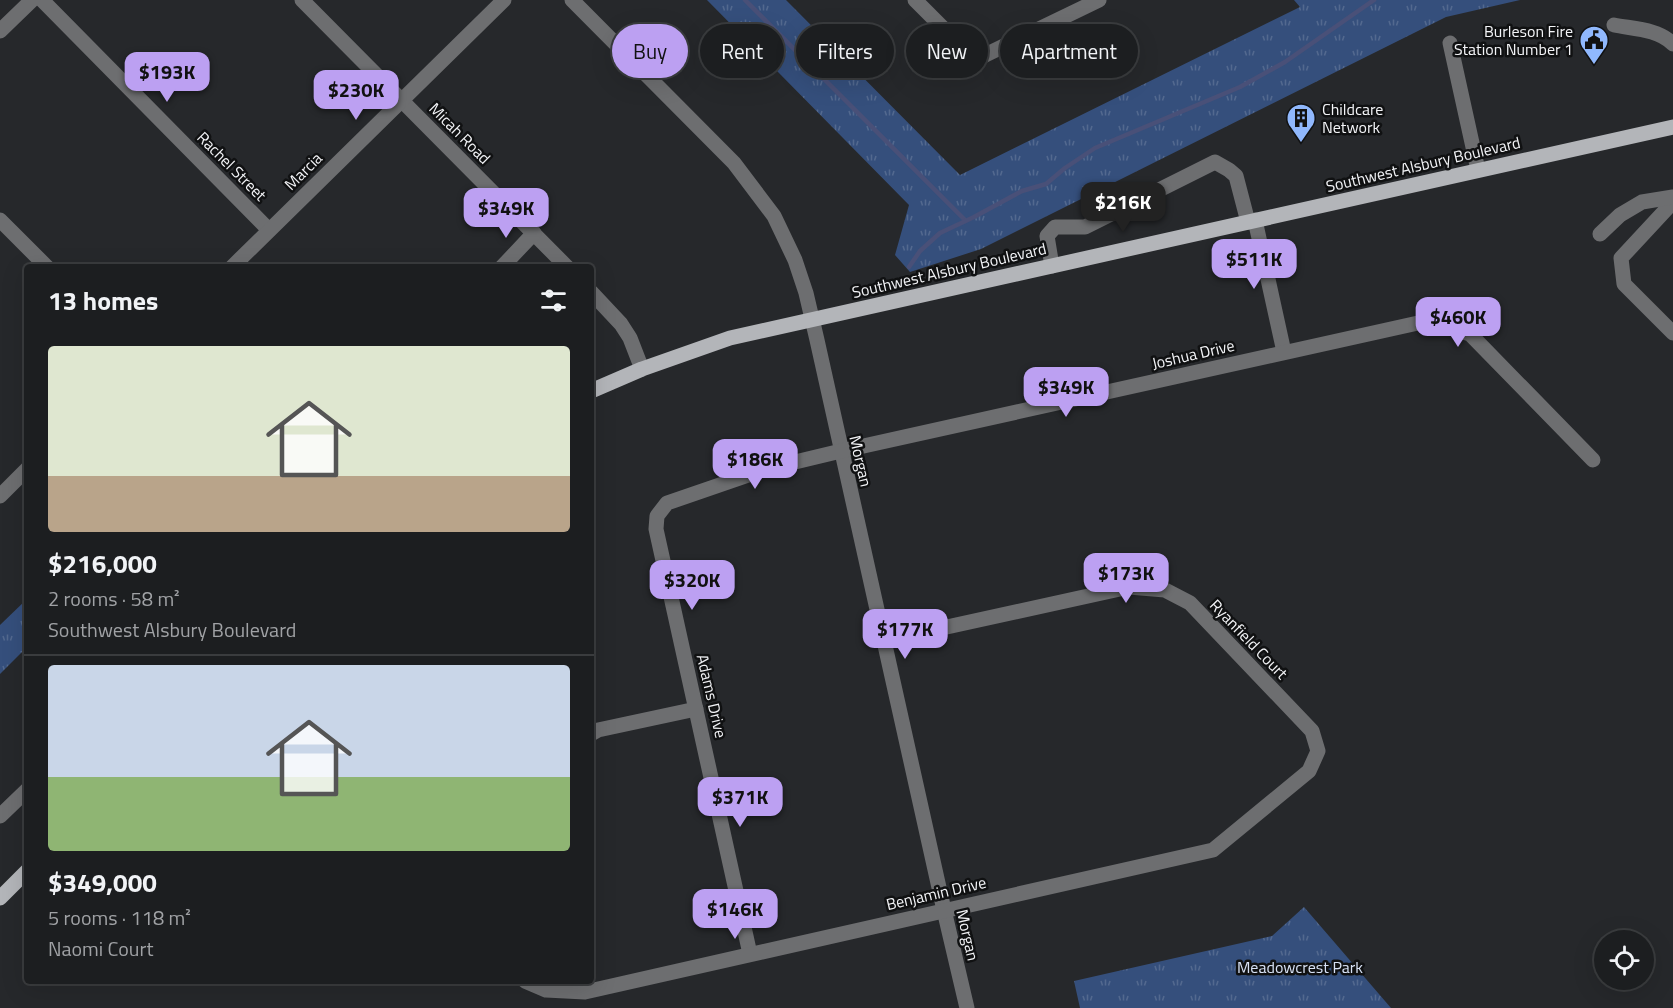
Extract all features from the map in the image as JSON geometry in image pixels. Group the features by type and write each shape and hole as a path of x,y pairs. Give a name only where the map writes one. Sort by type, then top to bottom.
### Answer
{"main road":[{"name":"Southwest Alsbury Boulevard","path":"594,390 642,369 730,338 1673,127"},
{"path":"0,898 24,874"}],"street":[{"path":"0,31 32,0"},
{"name":"Rachel Street","path":"42,0 269,230"},
{"name":"Micah Road","path":"303,0 564,264"},
{"name":"Marcia","path":"235,264 504,0"},
{"name":"Morgan","path":"572,0 734,163 774,216 795,260 812,319 967,1008"},
{"path":"915,0 975,60 1099,0"},
{"path":"1614,25 1662,35 1673,44"},
{"path":"1450,43 1479,170"},
{"path":"1052,266 1047,236 1055,226 1085,227 1215,162 1236,176 1251,221 1284,352"},
{"path":"1600,234 1620,215 1642,202 1673,197"},
{"path":"1673,202 1621,258 1624,284 1673,333"},
{"path":"0,220 44,264"},
{"path":"505,264 534,233"},
{"path":"594,295 626,331 642,369"},
{"name":"Joshua Drive","path":"657,516 667,503 766,469 1418,323 1441,325 1470,334 1593,460"},
{"path":"3,488 24,471"},
{"name":"Adams Drive","path":"657,516 656,529 750,954"},
{"name":"Ryanfield Court","path":"884,641 1130,587 1165,590 1190,603 1304,722 1312,731 1318,751"},
{"path":"594,732 696,709"},
{"name":"Benjamin Drive","path":"532,984 546,990 585,992 1213,850 1309,771 1318,751"},
{"path":"3,806 24,792"}],"green space":[{"path":"707,0 786,0 810,24 796,24 796,78 864,78 960,175 1300,7 1294,0 1520,0 1446,17 981,249 910,272 895,255 909,205 784,78 784,24 731,24"},
{"path":"24,602 24,650 0,674 0,625"},
{"name":"Meadowcrest Park","path":"1304,907 1391,1008 1080,1008 1074,981 1272,936"}],"waterway":[{"path":"745,0 965,220"},
{"path":"909,267 920,251 940,233 1022,191 1046,184 1095,148 1240,87 1285,62 1374,0"}],"place":[{"name":"Burleson Fire Station Number 1","path":"1594,66"},
{"name":"Childcare Network","path":"1301,144"}]}
